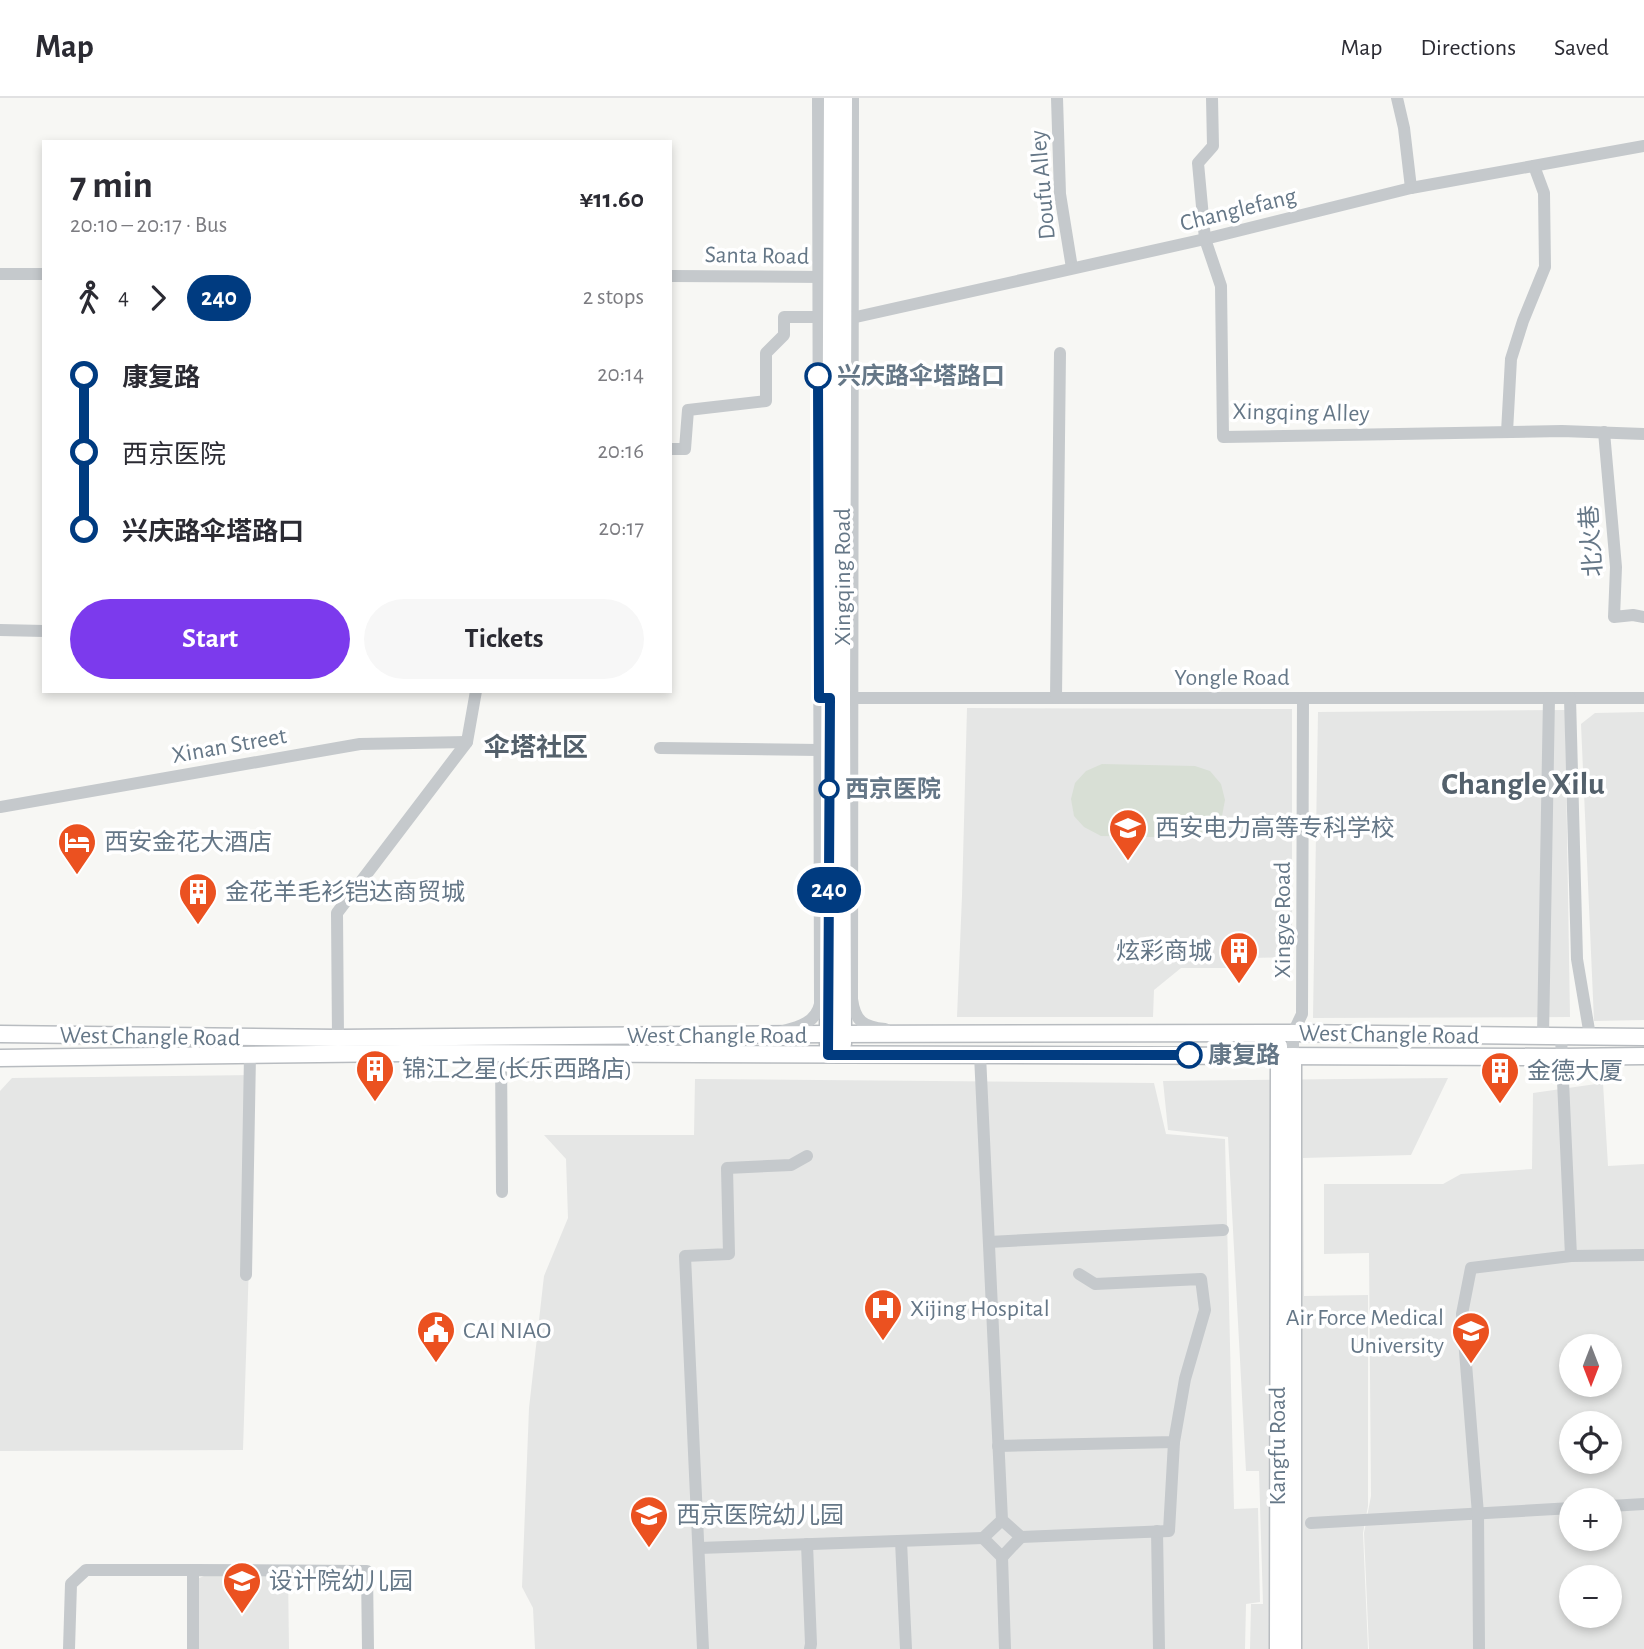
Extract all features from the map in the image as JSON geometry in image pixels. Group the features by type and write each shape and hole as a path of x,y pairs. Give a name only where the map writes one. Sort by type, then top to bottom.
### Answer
{"main road":[{"name":"Xingqing Road","path":"832,98 836,1055"},
{"name":"Xingqing Road","path":"836,1034 843,985 836,698 848,318 831,277 844,98"},
{"path":"843,985 852,963"},
{"name":"West Changle Road","path":"0,1034 338,1038 1286,1033 1644,1037"},
{"name":"Kangfu Road","path":"1286,1033 1293,1649"},
{"name":"West Changle Road","path":"0,1058 501,1054 1644,1056"},
{"name":"Kangfu Road","path":"1278,1649 1286,1056"}],"street":[{"path":"818,98 831,277 818,317 852,999 858,1019 864,1024 875,1028 925,1034"},
{"path":"848,318 853,98"},
{"name":"Doufu Alley","path":"1057,98 1060,194 1072,268"},
{"name":"Xingqing Alley","path":"1212,98 1213,146 1198,163 1205,239 1221,286 1223,437 1507,432"},
{"path":"1397,98 1404,128 1410,188"},
{"name":"Changlefang","path":"848,318 1205,239 1410,188 1644,146"},
{"path":"1534,166 1544,193 1545,267 1522,321 1511,359 1507,432 1644,434"},
{"path":"0,274 42,274"},
{"name":"Santa Road","path":"672,276 831,277"},
{"path":"672,449 685,449 688,410 766,401 766,353 784,335 784,317 818,317"},
{"path":"1056,698 1060,353"},
{"name":"北火巷","path":"1604,432 1616,567 1614,617 1644,617"},
{"path":"0,630 42,631"},
{"path":"338,1038 337,913 467,742 476,693"},
{"path":"765,1034 809,1022 820,1004 819,750 836,698"},
{"name":"Yongle Road","path":"836,698 1644,698"},
{"name":"Xingye Road","path":"1286,1033 1302,1014 1303,698"},
{"path":"1543,1036 1549,698"},
{"path":"1570,698 1577,959 1590,1036"},
{"name":"Xinan Street","path":"0,807 360,744 467,742"},
{"path":"660,748 819,750"},
{"path":"1561,1037 1571,1256"},
{"path":"501,1054 502,1192"},
{"path":"246,1275 250,1055"},
{"path":"980,1055 1002,1520 1021,1537"},
{"path":"703,1649 685,1256 729,1254 727,1168 791,1165 807,1156"},
{"path":"989,1242 1223,1230"},
{"path":"1479,1649 1478,1514 1462,1314 1471,1268 1571,1256 1644,1255"},
{"path":"1002,1557 1021,1537 1169,1531 1174,1442 1185,1379 1205,1310 1201,1279 1095,1284 1079,1275"},
{"path":"998,1446 1174,1442"},
{"path":"1622,1505 1644,1504"},
{"path":"1311,1523 1559,1509"},
{"path":"699,1548 984,1538 1002,1520"},
{"path":"1157,1531 1159,1649"},
{"path":"984,1538 1002,1557 1006,1649"},
{"path":"901,1541 906,1649"},
{"path":"807,1544 810,1649"},
{"path":"69,1649 71,1584 86,1570 367,1571 368,1649"},
{"path":"193,1570 193,1649"}],"shaded area":[{"name":"西安电力高等专科学校","path":"967,708 1292,709 1292,957 1249,958 1248,968 1181,968 1154,990 1153,1017 957,1017"},
{"path":"1565,710 1570,1017 1313,1018 1318,712"},
{"path":"1644,712 1644,1020 1594,1021 1581,724 1595,713"},
{"path":"1102,764 1195,766 1210,771 1221,784 1225,800 1222,816 1210,830 1194,838 1101,836 1084,827 1074,816 1071,799 1075,783 1086,771"},
{"path":"255,1075 243,1450 0,1451 0,1091 12,1078"},
{"path":"1448,1078 1411,1155 1303,1158 1304,1296 1368,1295 1368,1506 1363,1533 1368,1649 1250,1649 1251,1604 1263,1604 1259,1471 1246,1471 1228,1137 1168,1130 1163,1081"},
{"name":"Xijing Hospital","path":"695,1079 1154,1083 1166,1134 1225,1139 1234,1509 1258,1508 1260,1602 1246,1604 1245,1649 535,1649 533,1608 522,1587 529,1408 544,1276 568,1218 566,1159 544,1135 694,1135"},
{"name":"Air Force Medical University","path":"1603,1083 1608,1166 1644,1164 1644,1649 1369,1649 1364,1533 1371,1496 1369,1253 1324,1254 1324,1184 1443,1184 1461,1174 1532,1169 1533,1093"},
{"name":"设计院幼儿园","path":"288,1573 289,1649 195,1649 195,1580 206,1575"}],"bus line":[{"name":"240","path":"818,376 819,698 830,698 828,1055 1189,1055"}],"place":[{"name":"兴庆路伞塔路口","path":"818,376"},
{"name":"西京医院","path":"829,789"},
{"name":"西安电力高等专科学校","path":"1128,862"},
{"name":"西安金花大酒店","path":"77,876"},
{"name":"金花羊毛衫铠达商贸城","path":"198,926"},
{"name":"炫彩商城","path":"1239,985"},
{"name":"康复路","path":"1189,1055"},
{"name":"锦江之星(长乐西路店)","path":"375,1103"},
{"name":"金德大厦","path":"1500,1105"},
{"name":"Xijing Hospital","path":"883,1342"},
{"name":"CAI NIAO","path":"436,1364"},
{"name":"Air Force Medical University","path":"1471,1365"},
{"name":"西京医院幼儿园","path":"649,1549"},
{"name":"设计院幼儿园","path":"242,1615"}],"district":[{"name":"伞塔社区","path":"536,747"},
{"name":"Changle Xilu","path":"1523,783"}]}
